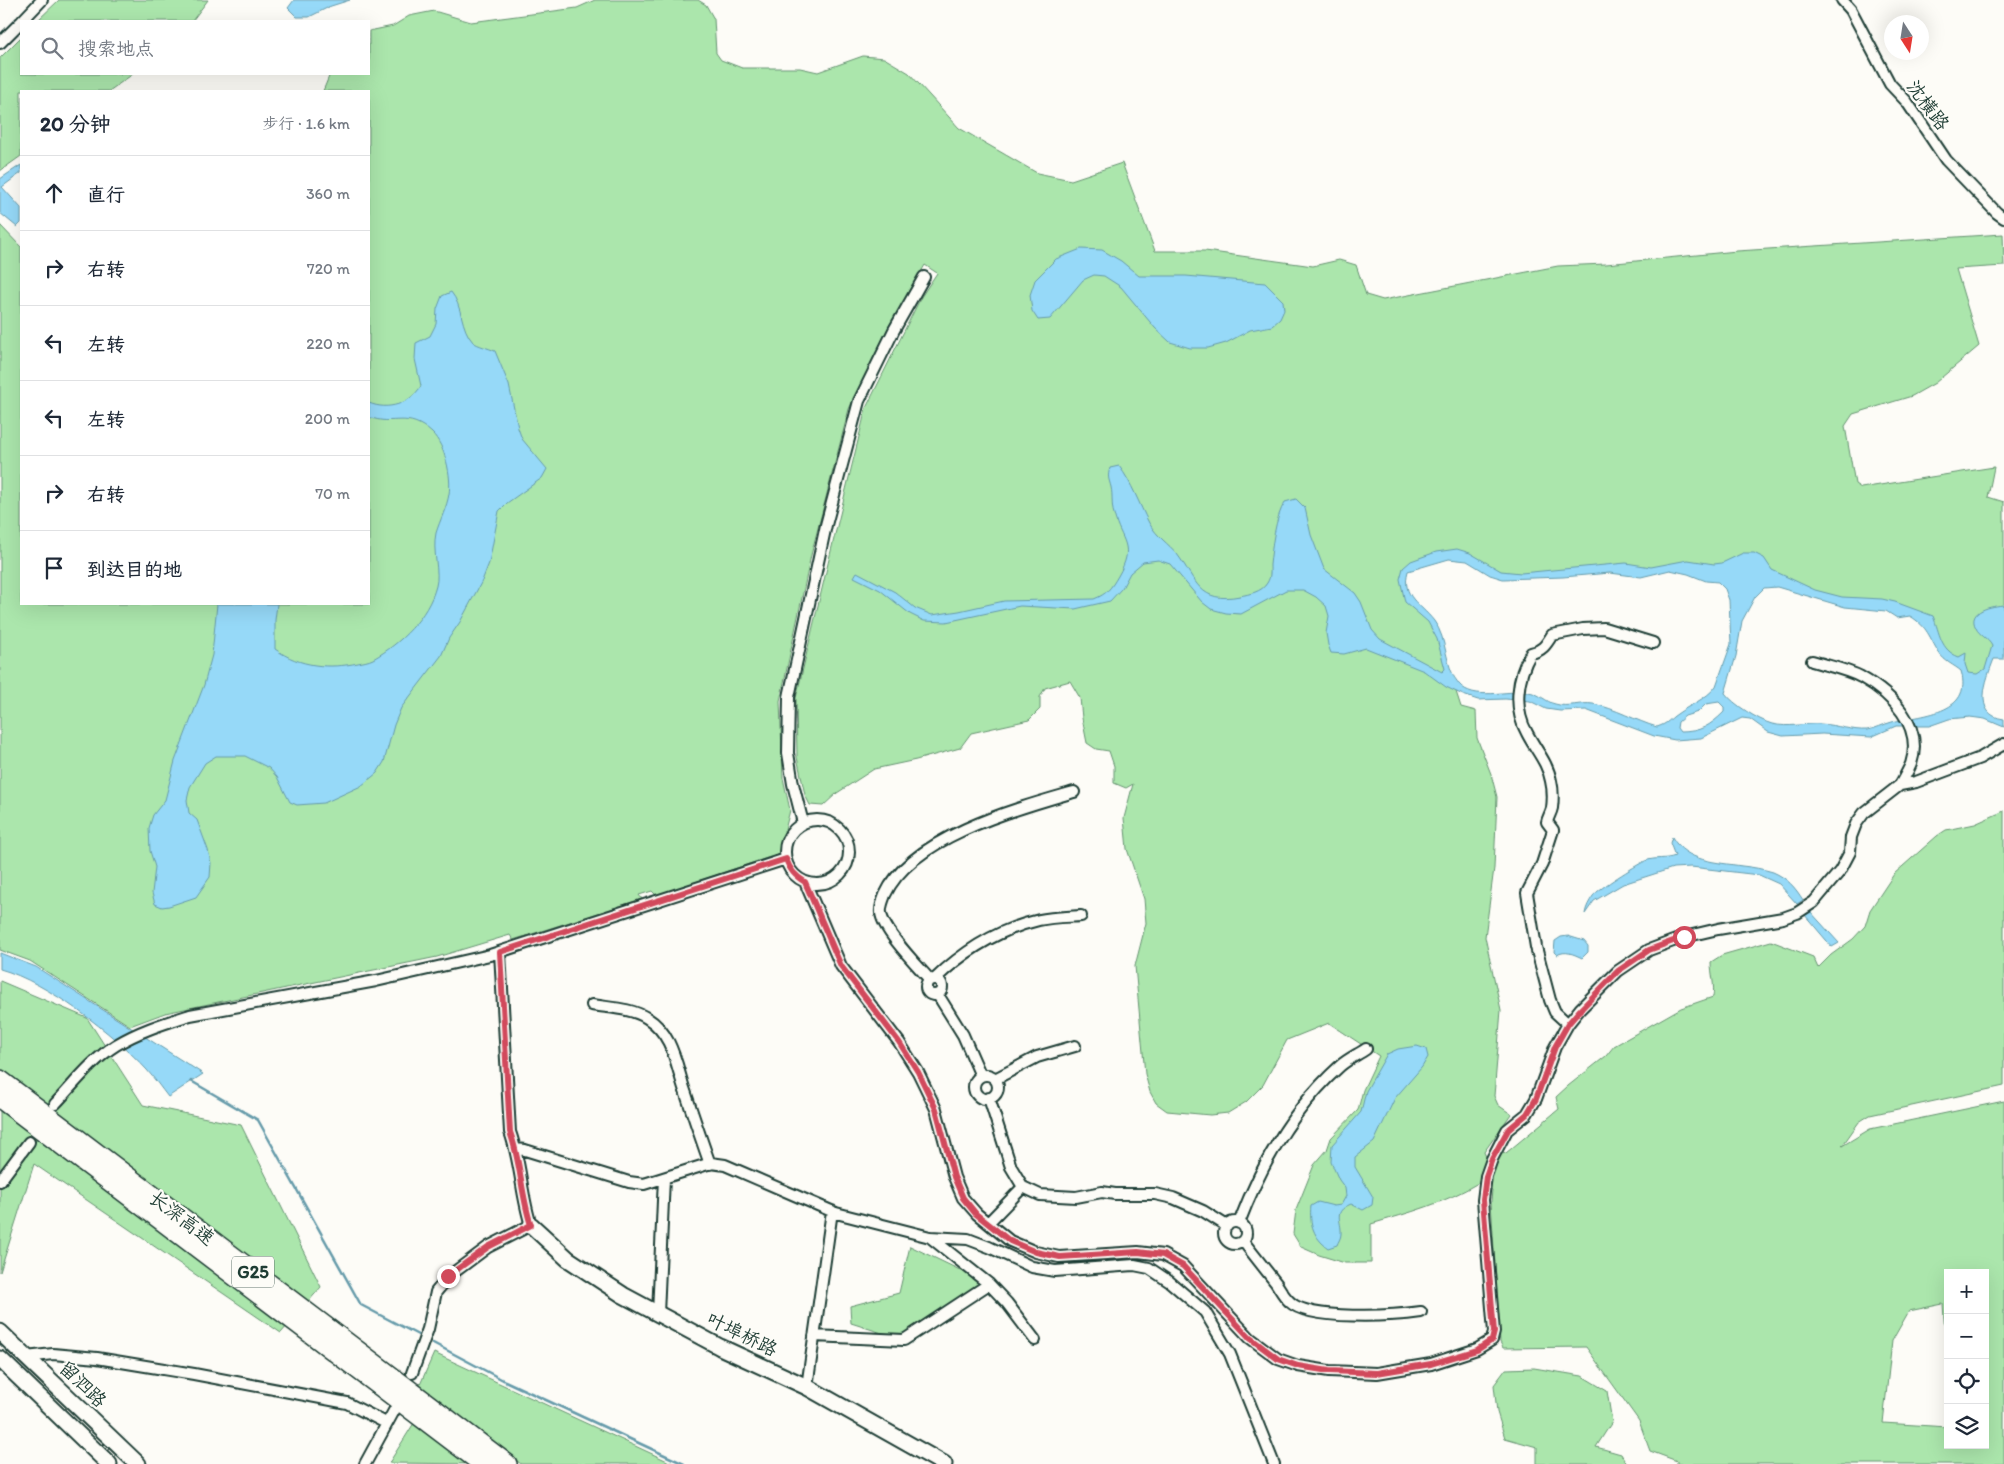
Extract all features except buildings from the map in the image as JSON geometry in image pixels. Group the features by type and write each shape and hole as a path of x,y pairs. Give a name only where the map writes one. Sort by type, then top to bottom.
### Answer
{"highway":[{"name":"长深高速","path":"0,1080 506,1464"},
{"name":"长深高速","path":"0,1098 483,1464"}],"street":[{"path":"24,20 42,0"},
{"name":"沈横路","path":"1842,0 1851,10 1890,84 1907,102 1946,160 1997,214 2004,218"},
{"path":"0,44 20,24"},
{"path":"803,823 793,784 788,753 789,697 826,525 859,401 894,330 924,277"},
{"path":"1568,1024 1555,1012 1550,1000 1536,947 1527,894 1542,864 1553,830 1547,822 1552,810 1551,781 1547,767 1524,726 1519,706 1518,688 1521,674 1531,653 1539,652 1552,635 1583,629 1604,628 1653,643"},
{"path":"805,882 841,966 899,1042 918,1072 936,1109 954,1177 963,1198 976,1214 1010,1241 1036,1252 1060,1257 1138,1252 1163,1255 1183,1266 1250,1338 1278,1359 1298,1366 1329,1371 1377,1373 1431,1364 1477,1350 1492,1340 1494,1332 1483,1200 1486,1176 1492,1159 1508,1130 1527,1114 1536,1099 1555,1047 1568,1024 1618,971 1649,950 1684,937 1783,918 1797,913 1814,902 1843,866 1850,852 1851,837 1856,824 1864,813 1900,785 1911,763 1914,746 1912,732 1905,716 1895,702 1859,676 1812,661"},
{"path":"1900,785 1916,782 1980,758 2003,745"},
{"path":"933,979 892,934 885,923 881,913 882,901 889,886 900,872 940,842 970,827 1023,807 1074,792"},
{"path":"814,820 825,821 835,825 843,832 850,852 845,867 835,879 826,883 816,884 805,882 796,877 790,869 785,849 788,838 794,829 803,823 814,820"},
{"path":"55,1104 93,1064 115,1046 153,1027 190,1015 376,981 500,952 786,859"},
{"path":"981,1076 963,1035 938,995 930,994 926,990 926,984 984,942 1010,929 1039,920 1081,916"},
{"path":"412,1373 428,1329 436,1292 448,1276 488,1247 531,1225 525,1206 516,1149 510,1132 500,952"},
{"path":"592,1006 633,1012 647,1018 662,1033 677,1060 683,1085 710,1164"},
{"path":"995,1079 1036,1057 1075,1046"},
{"path":"1239,1223 1250,1194 1271,1154 1297,1116 1322,1084 1342,1064 1366,1049"},
{"path":"989,1098 978,1096 974,1089 975,1081 981,1076 988,1075 995,1079"},
{"path":"989,1098 997,1091 995,1079"},
{"path":"989,1098 1011,1167 1023,1186 1040,1195 1076,1197 1102,1192 1115,1194 1155,1194 1173,1198 1203,1211 1227,1226"},
{"path":"0,1181 29,1142"},
{"path":"516,1149 629,1182 644,1184 710,1164 725,1165 832,1211 866,1222 930,1237 944,1236 968,1239 989,1246 1032,1267 1055,1271 1134,1265 1149,1268 1170,1282 1205,1312 1230,1354 1274,1464"},
{"path":"658,1314 664,1178"},
{"path":"988,1223 1023,1186"},
{"path":"806,1387 832,1211"},
{"path":"1239,1223 1246,1231 1243,1241 1237,1244 1230,1242 1225,1236 1227,1226 1239,1223"},
{"name":"叶埠桥路","path":"531,1225 568,1259 623,1295 720,1347 806,1387 944,1464"},
{"path":"930,1237 989,1284 1013,1310 1036,1340"},
{"path":"1243,1241 1289,1301 1300,1309 1332,1314 1371,1316 1393,1316 1420,1312"},
{"path":"814,1336 904,1340 989,1284"},
{"name":"留泗路","path":"0,1332 138,1464"},
{"path":"26,1357 52,1354 97,1358 204,1376 347,1403 386,1423"},
{"path":"0,1359 109,1464"},
{"path":"365,1464 395,1409"}],"green space":[{"path":"59,0 208,0 193,20 38,20"},
{"path":"595,0 698,0 706,5 714,19 716,53 721,60 742,68 800,68 818,72 863,56 884,58 909,73 959,128 1037,173 1071,180 1122,163 1155,251 1205,251 1313,266 1339,260 1356,265 1366,295 1383,300 1558,266 1606,264 1737,251 2003,234 2004,266 1956,269 1979,346 1935,383 1912,396 1853,414 1845,426 1855,484 1861,488 1994,467 1988,497 2004,502 2004,649 1997,648 1987,671 1969,679 1946,655 1924,617 1680,565 1641,572 1509,575 1460,554 1405,570 1403,585 1407,598 1435,627 1461,707 1476,711 1477,738 1491,774 1497,797 1494,868 1485,937 1501,1010 1494,1096 1498,1105 1511,1114 1484,1152 1486,1157 1506,1153 1559,1109 1556,1097 1606,1056 1614,1046 1681,1008 1713,997 1714,988 1711,962 1722,955 1771,941 1813,957 1818,968 1831,955 1853,939 1865,926 1870,910 1894,874 1937,836 1946,830 1975,824 2004,811 2004,1086 1870,1115 1859,1122 1842,1146 1870,1129 2004,1101 2004,1464 1677,1464 1677,1461 1650,1451 1639,1421 1586,1347 1503,1348 1500,1342 1491,1202 1492,1190 1478,1183 1440,1202 1371,1224 1371,1263 1345,1263 1301,1247 1293,1234 1296,1210 1314,1165 1327,1150 1331,1138 1358,1110 1363,1090 1379,1056 1329,1023 1287,1040 1263,1085 1246,1102 1228,1113 1210,1115 1167,1111 1156,1103 1150,1092 1145,1074 1135,966 1146,923 1144,899 1127,849 1124,818 1133,784 1126,788 1114,783 1114,766 1109,751 1096,749 1087,743 1080,698 1070,681 1045,688 1040,697 1040,709 1029,720 971,733 960,748 874,769 837,793 823,806 810,805 805,795 797,757 796,698 866,408 921,297 937,273 925,265 888,328 849,409 811,555 780,701 783,778 790,810 779,854 656,895 652,891 639,895 642,899 513,940 510,935 437,957 165,1013 130,1026 30,961 0,950 0,225 20,246 20,605 370,605 370,90 323,90 330,75 370,75 370,31 393,26 409,16 434,11 471,22 577,8","holes":["1944,1269 1989,1269 1989,1449 1944,1449 1944,1427 1883,1423 1892,1341 1909,1311 1943,1304 1944,1318"]},
{"path":"20,38 20,75 132,75 110,90 20,90 20,157 0,171 0,58"},
{"path":"0,981 87,1018 143,1105 241,1125 321,1287 281,1333 34,1164 0,1272"},
{"path":"910,1246 989,1284 904,1340 851,1323 850,1306 899,1293"},
{"path":"434,1353 674,1464 521,1464 419,1387"},
{"path":"1534,1368 1582,1376 1607,1391 1612,1422 1596,1447 1621,1454 1627,1464 1537,1464 1537,1447 1505,1438 1497,1412 1494,1385 1506,1369"},
{"path":"419,1415 480,1464 389,1463"}],"water":[{"path":"294,0 350,0 331,6 309,17 297,17 288,8"},
{"path":"20,166 20,174 2,187 20,207 20,224 17,227 0,213 0,179"},
{"path":"1081,249 1102,250 1121,261 1139,276 1186,276 1265,283 1283,301 1284,310 1280,319 1272,326 1250,330 1226,343 1208,348 1190,348 1170,342 1155,328 1121,287 1104,276 1094,275 1083,280 1050,319 1038,320 1032,311 1030,295 1035,280 1056,259"},
{"path":"451,292 458,304 463,324 473,342 495,351 509,385 522,439 547,469 542,478 499,511 489,563 482,581 460,622 449,638 441,656 401,708 394,725 384,762 377,773 361,786 324,803 297,805 290,802 277,777 269,768 245,756 216,756 205,763 190,787 187,800 189,813 197,820 208,850 211,863 210,877 196,897 169,906 162,907 155,904 152,893 155,867 150,851 149,828 153,815 165,800 175,761 204,685 212,655 217,605 277,605 275,649 294,660 326,666 347,665 373,659 393,646 412,629 427,608 437,580 436,533 447,504 450,487 444,453 437,438 415,422 408,420 378,420 370,417 370,403 384,406 398,404 411,397 421,386 415,359 416,343 430,336 436,324 437,309 442,296"},
{"path":"1119,466 1128,479 1152,528 1177,554 1201,588 1216,597 1240,596 1255,592 1265,586 1270,576 1276,524 1285,502 1296,499 1305,508 1311,535 1324,569 1355,593 1361,602 1372,630 1380,639 1442,672 1445,669 1437,639 1428,622 1405,602 1400,579 1403,568 1411,561 1436,552 1457,549 1470,553 1501,571 1521,573 1626,563 1651,567 1688,560 1714,564 1722,563 1743,553 1754,553 1764,558 1772,570 1815,590 1842,597 1882,599 1933,616 1944,645 1959,657 1966,653 1965,664 1968,673 1977,674 1985,669 1992,646 1977,630 1974,622 1975,617 1982,610 2004,605 2004,659 1994,659 1984,695 1988,711 1994,716 2004,719 2004,727 1985,719 1970,717 1949,719 1929,726 1896,726 1871,737 1822,734 1783,736 1768,732 1750,719 1742,718 1701,738 1675,740 1654,736 1586,710 1560,711 1546,709 1530,701 1505,699 1478,700 1446,687 1424,671 1366,648 1344,654 1331,653 1326,633 1329,616 1326,606 1316,597 1303,590 1286,590 1241,614 1226,613 1211,609 1202,602 1170,564 1158,560 1143,562 1130,573 1122,588 1110,601 1075,609 1020,606 946,622 924,621 910,614 880,590 854,577 857,572 895,592 915,608 932,615 1004,601 1094,599 1111,587 1126,557 1125,544 1113,511 1112,490 1108,476 1110,468","holes":["1449,559 1467,561 1490,575 1503,579 1610,573 1641,577 1670,570 1706,581 1718,582 1725,589 1729,600 1731,644 1716,686 1703,698 1657,727 1609,708 1593,704 1560,705 1528,692 1491,694 1465,689 1454,677 1438,628 1429,615 1409,594 1407,587 1408,571","1777,587 1845,607 1886,611 1897,618 1910,616 1924,628 1941,656 1961,671 1963,686 1960,697 1952,705 1942,710 1867,730 1821,724 1778,725 1766,722 1753,715 1740,707 1725,693 1736,656 1742,621 1755,597 1764,588","1719,702 1724,707 1724,712 1704,727 1693,731 1680,732 1677,728 1678,722 1685,716 1698,712 1706,704"]},
{"path":"1672,837 1685,852 1693,856 1722,863 1758,868 1778,874 1790,883 1803,900 1797,904 1779,884 1759,875 1691,867 1673,868 1623,884 1594,901 1585,914 1593,896 1618,877 1645,861 1675,856 1670,843"},
{"path":"1809,910 1839,943 1832,947 1804,914"},
{"path":"1568,936 1584,941 1588,946 1588,952 1582,958 1566,953 1557,955 1554,952 1555,941 1561,937"},
{"path":"0,953 36,967 203,1074 168,1097 147,1070 133,1056 79,1011 38,985 0,969"},
{"path":"1417,1046 1426,1049 1428,1057 1422,1067 1395,1098 1374,1142 1355,1157 1355,1167 1373,1197 1372,1205 1363,1210 1351,1204 1345,1207 1339,1217 1340,1238 1337,1245 1328,1248 1316,1235 1312,1225 1311,1206 1318,1202 1334,1206 1341,1205 1346,1196 1345,1188 1331,1162 1332,1145 1361,1112 1366,1091 1387,1054 1398,1049"}],"waterway":[{"path":"191,1081 258,1120 361,1305 418,1335"},
{"path":"433,1343 505,1381 684,1464"}],"route":[{"path":"448,1276 488,1247 531,1225 525,1206 516,1149 510,1132 500,952 786,859 796,877 805,882 841,966 899,1042 918,1072 936,1109 954,1177 963,1198 976,1214 1010,1241 1036,1252 1060,1257 1138,1252 1163,1255 1183,1266 1250,1338 1278,1359 1298,1366 1329,1371 1377,1373 1431,1364 1477,1350 1492,1340 1494,1332 1483,1200 1486,1176 1492,1159 1508,1130 1527,1114 1536,1099 1555,1047 1568,1024 1618,971 1649,950 1684,937"}]}
